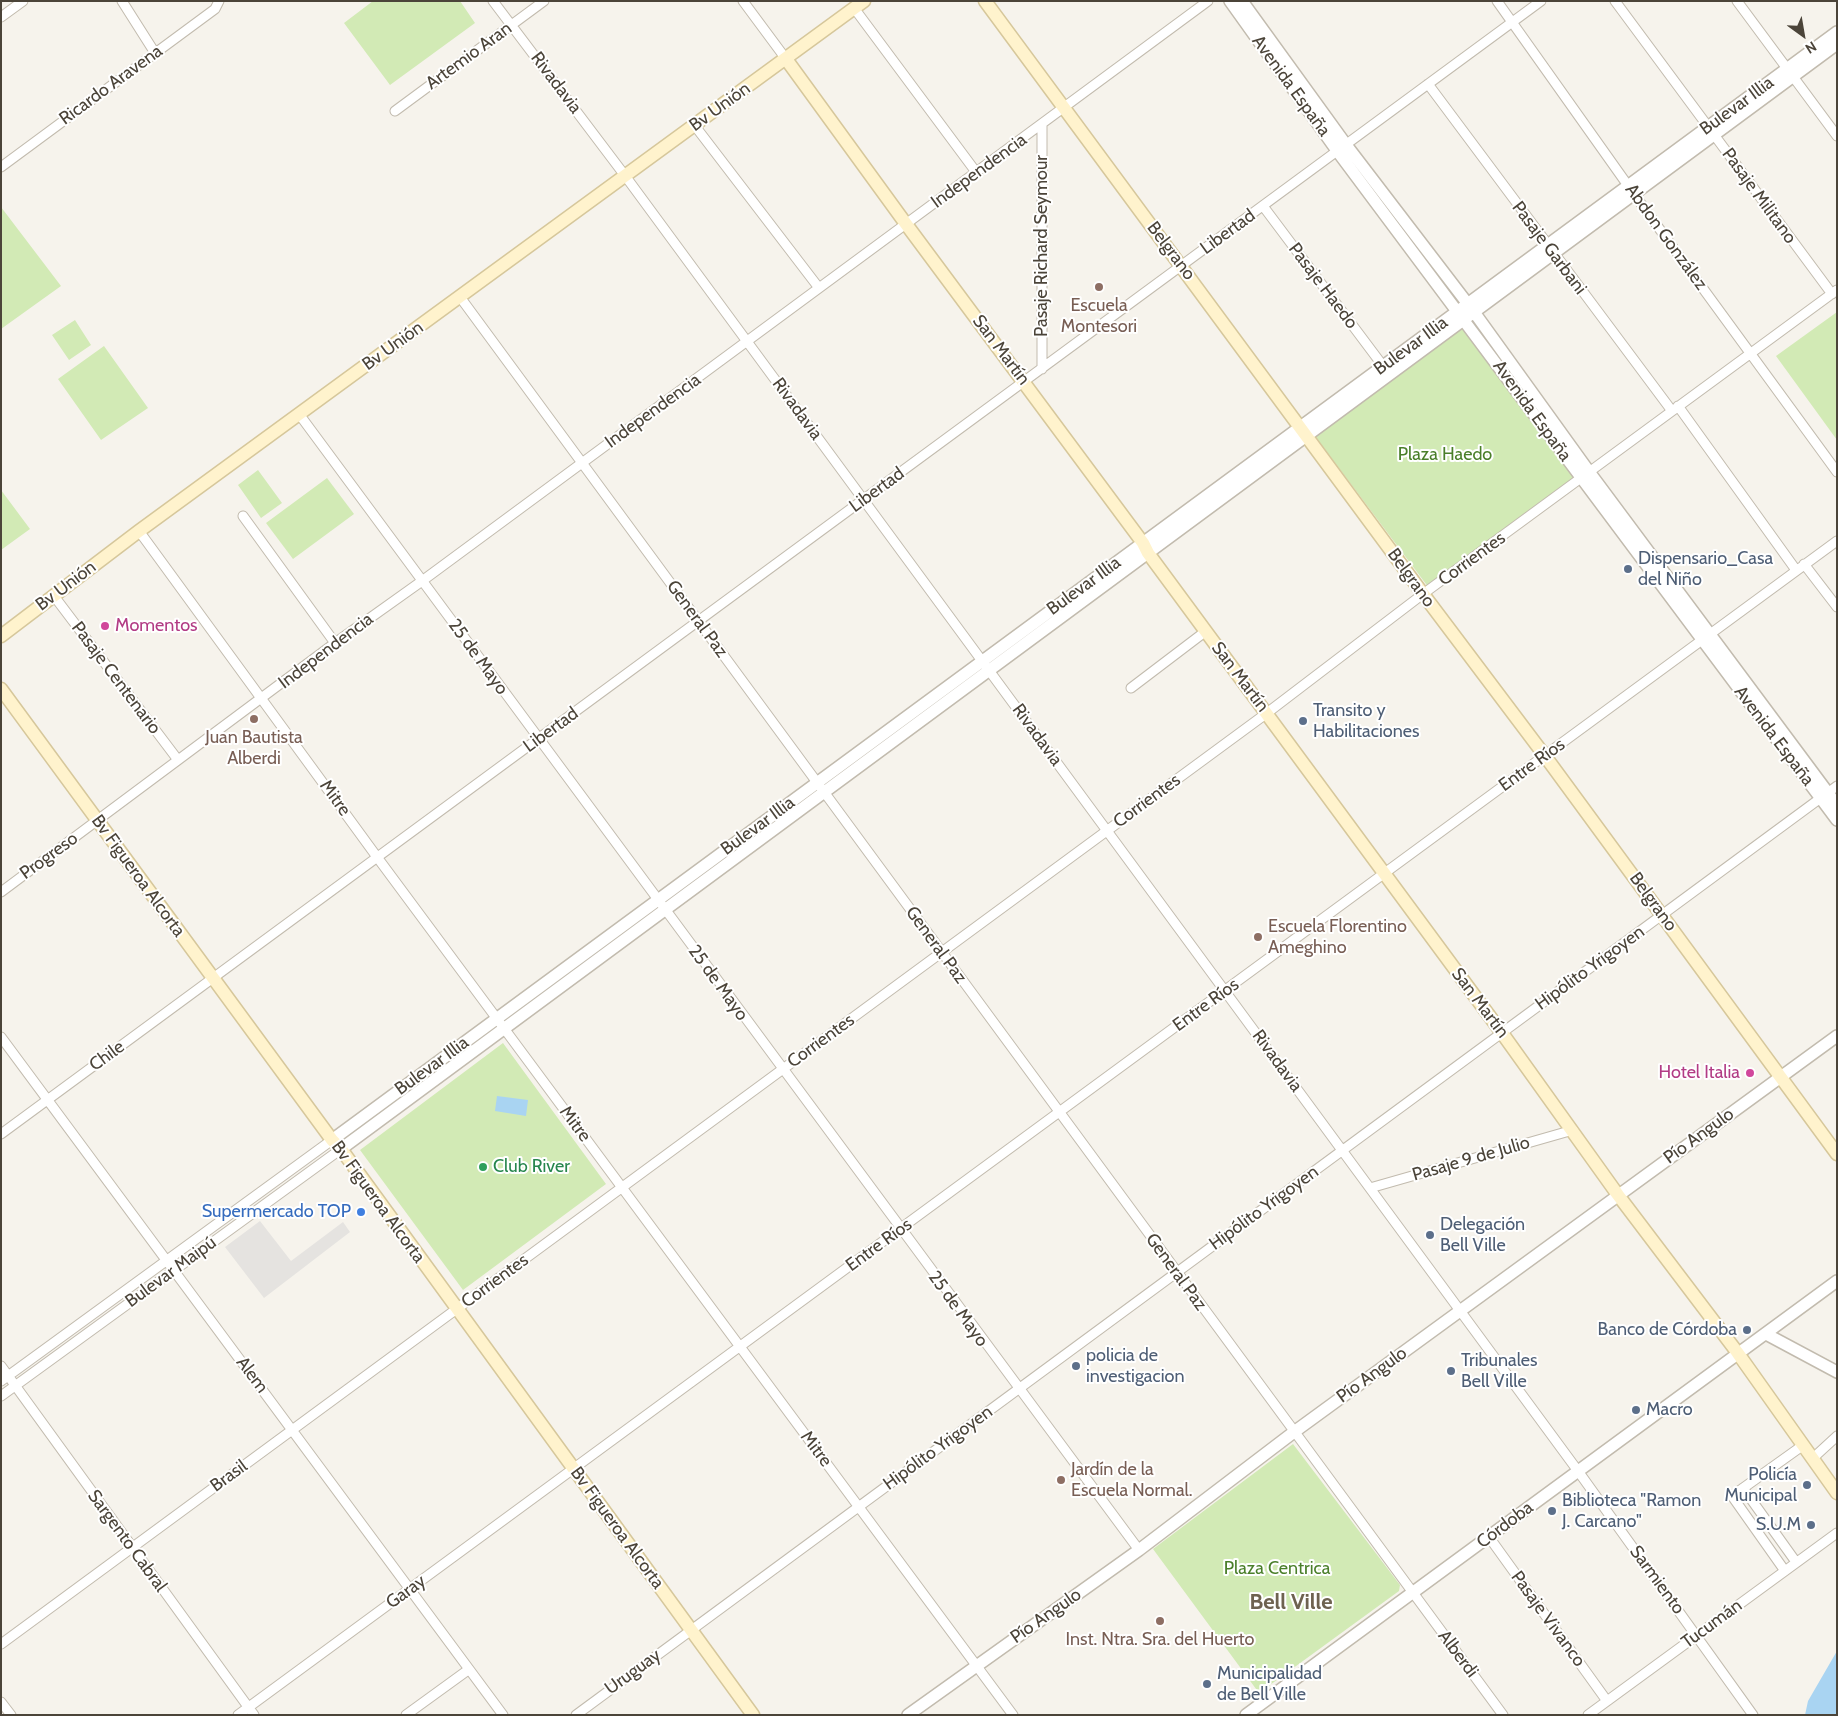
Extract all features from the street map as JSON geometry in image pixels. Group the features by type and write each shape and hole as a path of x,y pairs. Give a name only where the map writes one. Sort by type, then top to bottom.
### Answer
{"main road":[{"name":"Belgrano","path":"985,1 1423,594 1663,915 1837,1154"},
{"name":"Bv Unión","path":"1,636 138,532 859,5"},
{"name":"San Martín","path":"786,59 1573,1130 1618,1196 1737,1352 1837,1494"},
{"name":"Bv Figueroa Alcorta","path":"1,690 753,1715"}],"street":[{"path":"1,17 23,1"},
{"path":"122,1 154,53"},
{"name":"Ricardo Aravena","path":"1,167 215,9 219,1"},
{"name":"Rivadavia","path":"493,1 626,177 1578,1471"},
{"name":"Artemio Aran","path":"395,111 544,1"},
{"name":"San Martín","path":"742,1 786,59"},
{"name":"Independencia","path":"98,821 335,643 422,581 1208,1"},
{"name":"Avenida España","path":"1230,1 1466,312 1706,638 1829,792 1837,805"},
{"name":"Avenida España","path":"1242,1 1342,149"},
{"name":"Abdon González","path":"1497,1 1631,190 1837,472"},
{"name":"Libertad","path":"213,978 1541,1"},
{"name":"Pasaje Militano","path":"1615,1 1834,292"},
{"path":"1737,1 1837,136"},
{"path":"859,5 976,172"},
{"name":"Bulevar Illia","path":"1790,73 1837,32"},
{"name":"Bulevar Illia","path":"336,1145 497,1019 661,905 1712,130 1790,73 1837,44"},
{"name":"Pasaje Garbani","path":"1428,84 1550,249 1675,409 1796,570"},
{"name":"Pasaje Richard Seymour","path":"1042,124 1042,369"},
{"path":"695,126 819,288"},
{"name":"Pasaje Haedo","path":"1263,206 1384,366"},
{"name":"Corrientes","path":"456,1309 1267,713 1423,594 1834,292"},
{"name":"General Paz","path":"460,297 1413,1594"},
{"name":"Bulevar Illia","path":"1304,431 1384,366 1466,312"},
{"name":"25 de Mayo","path":"299,414 1018,1390 1139,1550"},
{"path":"243,516 335,643"},
{"name":"Mitre","path":"138,532 263,698 377,857 1013,1715"},
{"name":"Entre Ríos","path":"574,1469 1837,541"},
{"path":"1804,564 1837,607"},
{"name":"Pasaje Centenario","path":"54,596 178,760"},
{"path":"1131,688 1206,631"},
{"name":"Avenida España","path":"1829,792 1837,820"},
{"name":"Hipólito Yrigoyen","path":"691,1630 1829,792"},
{"name":"Progreso","path":"1,892 98,821"},
{"name":"Bulevar Illia","path":"336,1145 504,1028 661,905"},
{"name":"Chile","path":"1,1134 213,978"},
{"name":"Alem","path":"1,1036 503,1715"},
{"name":"Pío Angulo","path":"908,1715 1139,1550 1294,1432 1837,1036"},
{"name":"Pasaje 9 de Julio","path":"1370,1188 1573,1130"},
{"name":"Bulevar Maipú","path":"5,1379 167,1260 336,1145"},
{"name":"Bulevar Maipú","path":"1,1396 174,1270 336,1145"},
{"name":"Córdoba","path":"1250,1714 1737,1352 1766,1334 1837,1281"},
{"name":"Brasil","path":"1,1644 456,1309"},
{"path":"1766,1334 1837,1372"},
{"name":"Sargento Cabral","path":"1,1366 5,1379 15,1386 131,1548 252,1711"},
{"path":"1812,1459 1837,1436"},
{"path":"1785,1570 1732,1496 1802,1446"},
{"name":"Garay","path":"238,1715 252,1711 410,1589 574,1469"},
{"name":"Sarmiento","path":"1578,1471 1753,1715"},
{"path":"1743,1488 1796,1562"},
{"name":"Tucumán","path":"1588,1715 1837,1533"},
{"name":"Pasaje Vivanco","path":"1489,1537 1608,1700"},
{"name":"Alberdi","path":"1413,1594 1503,1715"},
{"name":"Uruguay","path":"576,1715 691,1630"},
{"path":"406,1715 468,1670"},
{"path":"1,1702 11,1715"}],"green space":[{"path":"373,1 460,1 475,23 390,85 344,23"},
{"path":"1,207 61,286 1,329"},
{"path":"1837,312 1837,440 1776,356"},
{"path":"75,320 91,345 69,360 52,335"},
{"name":"Plaza Haedo","path":"1463,324 1578,478 1429,588 1314,435"},
{"path":"104,346 148,408 101,440 58,379"},
{"path":"258,470 282,503 261,518 238,485"},
{"path":"327,478 354,514 293,559 266,523"},
{"path":"1,490 30,529 1,550"},
{"name":"Club River","path":"503,1043 606,1184 463,1290 360,1150"},
{"name":"Plaza Centrica","path":"1293,1444 1400,1585 1399,1591 1259,1693 1153,1549"}],"shaded area":[{"path":"260,1221 291,1261 343,1222 350,1232 264,1298 225,1247"}],"water":[{"path":"497,1096 528,1100 526,1116 495,1111"},
{"path":"1837,1651 1837,1715 1805,1715 1808,1701"}],"place":[{"name":"Escuela Montesori","path":"1099,287"},
{"name":"Dispensario_Casa del Niño","path":"1628,569"},
{"name":"Momentos","path":"105,626"},
{"name":"Juan Bautista Alberdi","path":"254,719"},
{"name":"Transito y Habilitaciones","path":"1303,721"},
{"name":"Escuela Florentino Ameghino","path":"1258,937"},
{"name":"Hotel Italia","path":"1750,1073"},
{"name":"Club River","path":"483,1167"},
{"name":"Supermercado TOP","path":"361,1212"},
{"name":"Delegación Bell Ville","path":"1430,1235"},
{"name":"Banco de Córdoba","path":"1747,1330"},
{"name":"policia de investigacion","path":"1076,1366"},
{"name":"Tribunales Bell Ville","path":"1451,1371"},
{"name":"Macro","path":"1636,1410"},
{"name":"Jardín de la Escuela Normal.","path":"1061,1480"},
{"name":"Policía Municipal","path":"1807,1485"},
{"name":"Biblioteca \"Ramon J. Carcano\"","path":"1552,1511"},
{"name":"S.U.M","path":"1811,1525"},
{"name":"Inst. Ntra. Sra. del Huerto","path":"1160,1621"},
{"name":"Municipalidad de Bell Ville","path":"1207,1684"}],"district":[{"name":"Bell Ville","path":"1291,1603"}]}
